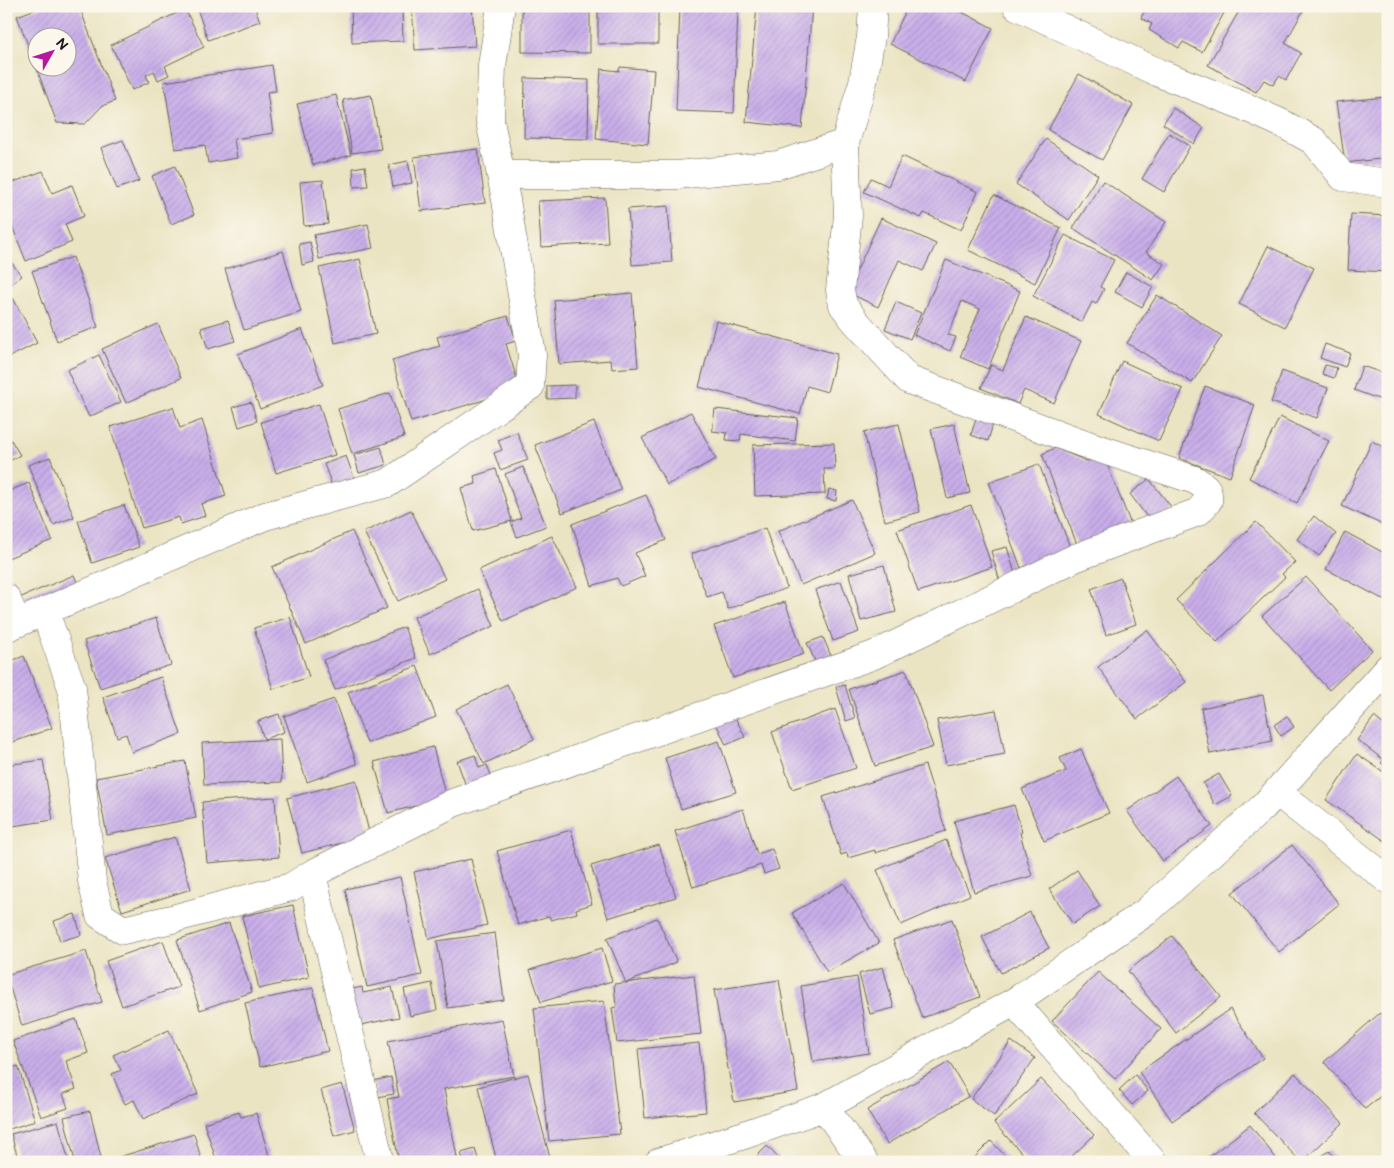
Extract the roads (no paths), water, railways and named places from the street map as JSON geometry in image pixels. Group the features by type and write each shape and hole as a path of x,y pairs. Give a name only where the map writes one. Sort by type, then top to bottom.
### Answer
{"street":[{"path":"6,598 12,626 265,516 388,483 530,386 532,355 506,200 490,121 492,66 501,6"},
{"path":"44,612 72,688 92,882 100,915 123,930 291,887 312,874 453,803 874,655 1075,558 1198,512 1208,501 1208,492 1205,486 1195,480 1088,445 909,380 855,321 843,305 840,290 848,216 845,143 862,82 871,36 873,6"},
{"path":"1017,6 1159,73 1241,105 1314,141 1343,177 1388,183"},
{"path":"501,176 677,175 778,164 845,143"},
{"path":"659,1162 824,1108 1014,1002 1146,912 1263,807 1388,668"},
{"path":"1277,792 1388,880"},
{"path":"312,874 380,1162"},
{"path":"1014,1002 1153,1162"},
{"path":"824,1108 864,1162"}]}
